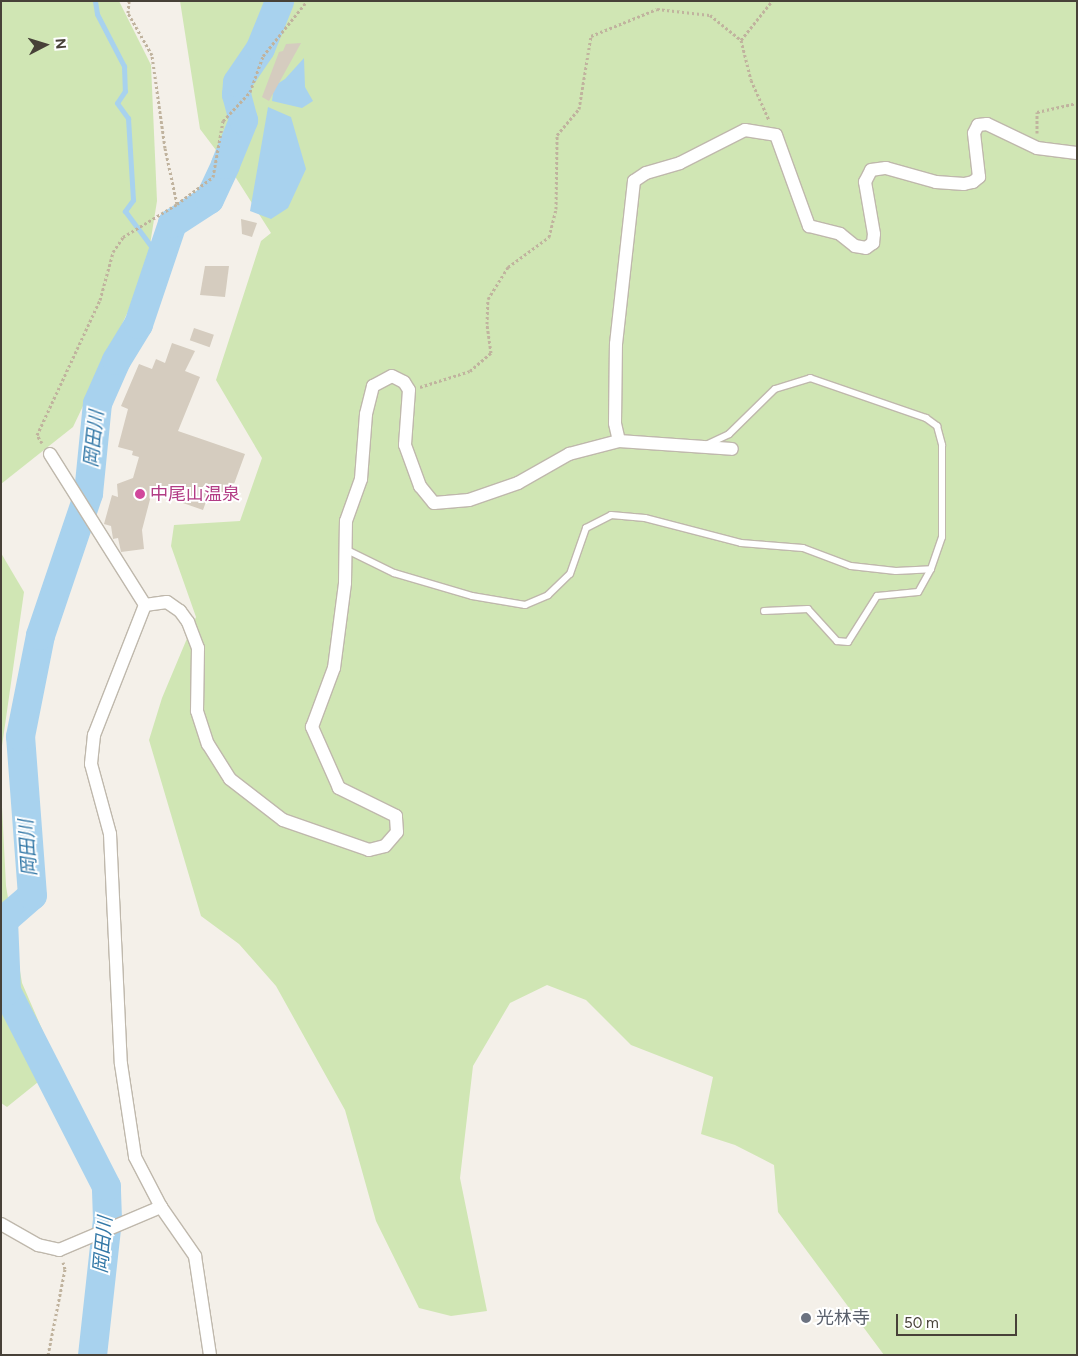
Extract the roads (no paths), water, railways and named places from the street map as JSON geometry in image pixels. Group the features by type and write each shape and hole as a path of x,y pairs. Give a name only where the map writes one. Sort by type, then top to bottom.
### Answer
{"street":[{"path":"619,441 615,423 614,374 634,181 660,166 680,162 745,130 776,135 809,226 840,234 855,246 866,248 872,243 874,234 865,182 871,170 886,168 936,182 973,182 979,177 974,133 978,125 987,124 1037,148 1077,153"},
{"path":"145,605 166,602 180,611 188,622 198,648 197,711 208,744 230,779 282,820 354,847 369,850 385,846 397,832 396,816 339,788 312,727 334,668 345,583 346,521 361,479 366,414 373,386 392,376 404,382 409,390 405,445 420,486 434,503 469,500 518,483 569,454 619,441 732,449"},
{"path":"50,454 71,491 95,524 145,605"},
{"path":"145,605 94,735 91,764 110,834 121,1064 135,1157 161,1207 194,1256 210,1355"},
{"path":"1,1224 38,1245 59,1250 88,1235 119,1225 161,1207"}],"lane":[{"path":"704,447 729,434 775,389 810,378 926,418 937,426 942,446 942,537 931,569 918,592 878,596 848,642 837,641 808,609 764,611"},
{"path":"346,549 394,573 472,596 525,605 548,595 570,574 586,528 611,515 645,518 740,543 803,548 851,566 896,571 931,569"}],"water":[{"path":"304,58 305,87 313,101 302,108 272,101 274,86 285,79"},
{"path":"268,107 291,117 306,169 288,208 271,219 250,211"}],"waterway":[{"path":"95,1 97,14 124,66 125,91 117,103 128,118 133,200 125,211 159,257"},
{"name":"岡田川","path":"92,1355 107,1219 106,1186 6,991 3,920 32,895 20,736 40,635 88,493 97,403 116,360 138,324 172,223 209,199 225,164 243,120 236,94 237,82 260,48 279,1"}],"place":[{"name":"中尾山温泉","path":"140,494"},
{"name":"光林寺","path":"806,1318"}]}
